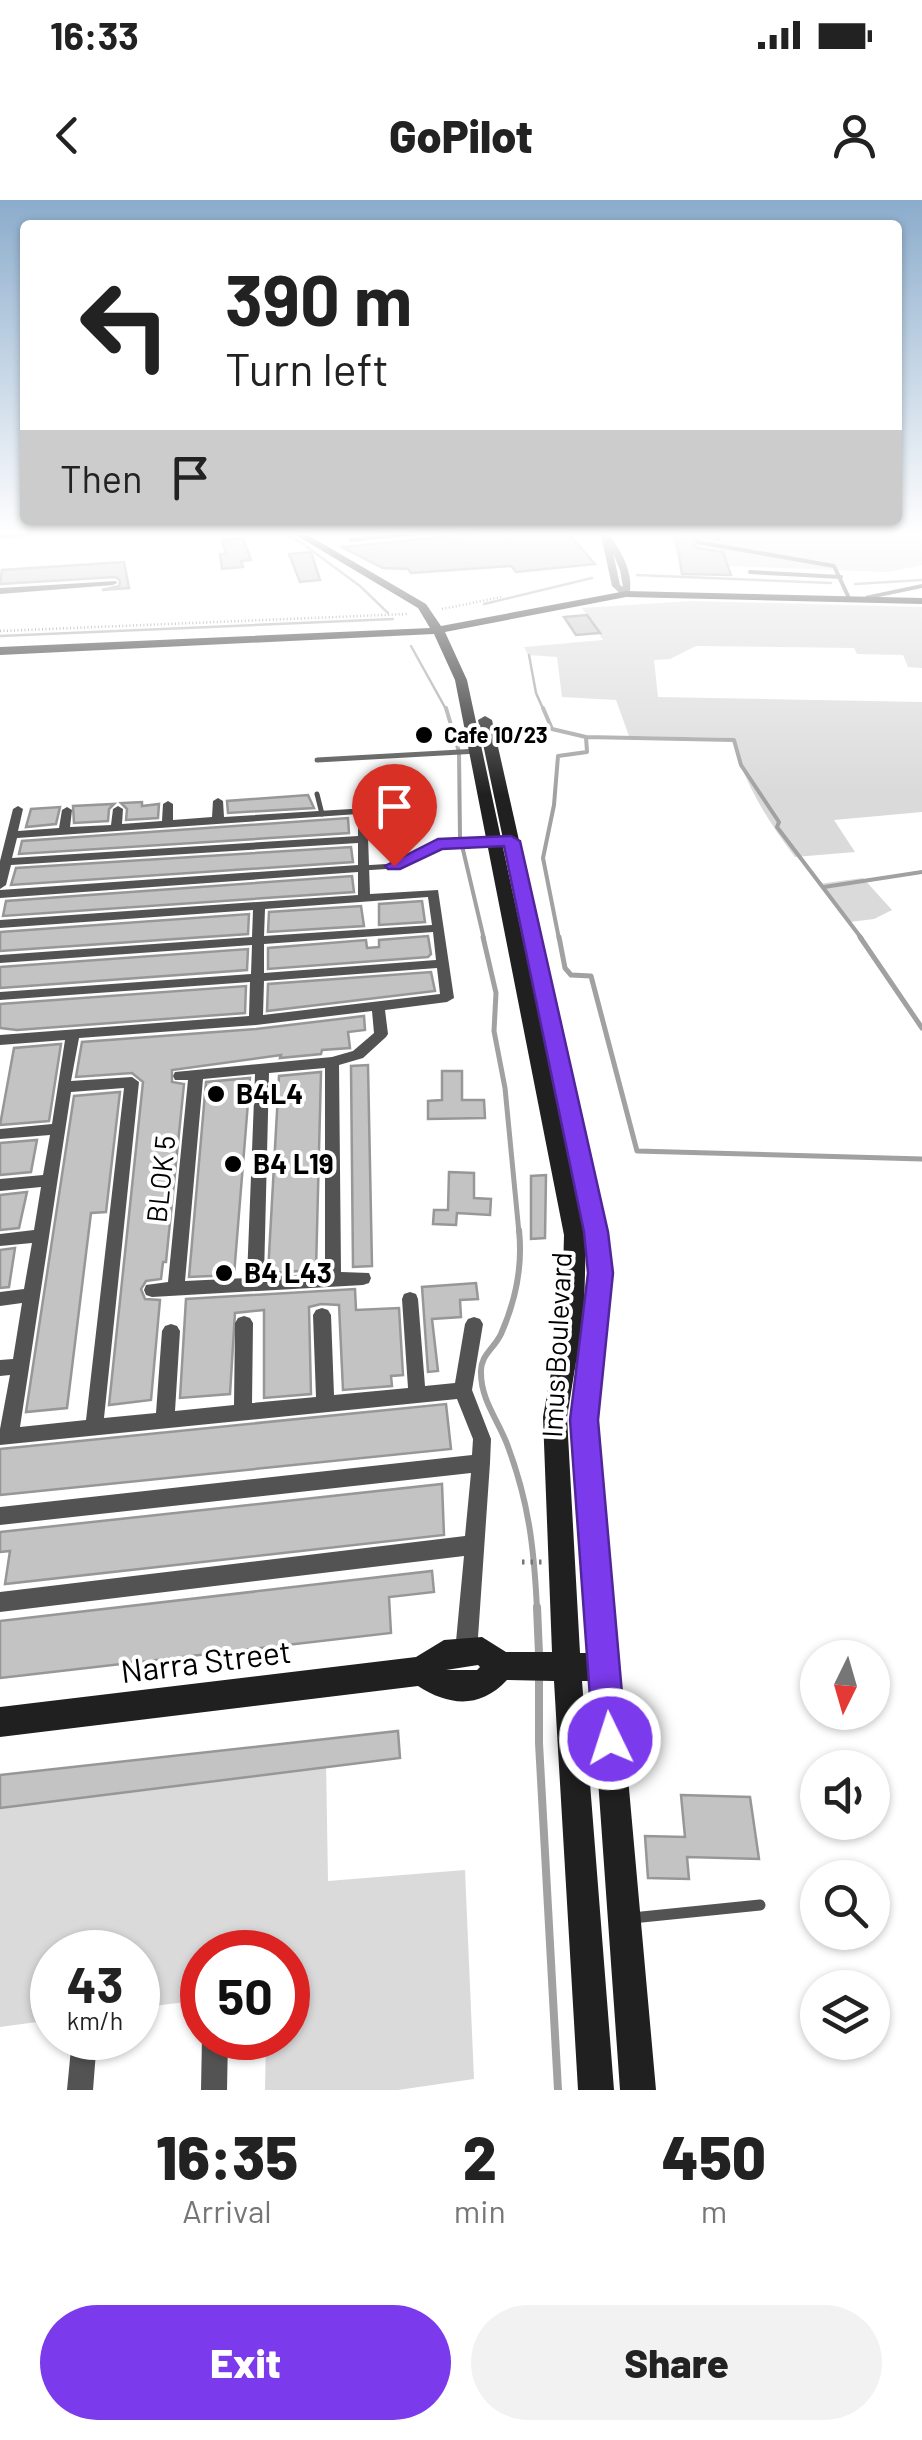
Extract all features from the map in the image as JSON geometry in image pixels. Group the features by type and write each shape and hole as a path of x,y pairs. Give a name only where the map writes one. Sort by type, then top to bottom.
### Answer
{"main road":[{"path":"428,619 432,622"},
{"path":"0,651 448,619"},
{"path":"0,641 334,630 451,619"},
{"name":"Imus Boulevard","path":"432,622 462,680 482,706 478,751 504,841 596,1232 600,1273 598,1316 588,1360 584,1420 638,2090"},
{"name":"Imus Boulevard","path":"504,841 574,1235 574,1312 555,1418 560,1666 596,2090"},
{"name":"Narra Street","path":"0,1722 421,1671 444,1654 482,1651 501,1666 604,1667"},
{"name":"Narra Street","path":"421,1671 446,1687 484,1684 501,1666"}],"street":[{"path":"218,801 218,822"},
{"path":"270,801 271,818"},
{"path":"167,825 168,804"},
{"path":"116,828 118,808"},
{"path":"0,885 8,832 18,809"},
{"path":"64,832 68,810"},
{"path":"8,832 64,832 363,810 364,898"},
{"path":"4,859 363,839"},
{"path":"0,894 364,868"},
{"path":"0,924 434,893 447,998 256,1020 2,1040 0,1058"},
{"path":"256,1020 259,906"},
{"path":"0,959 437,928"},
{"path":"0,996 442,964"},
{"path":"255,1284 262,1068 332,1062 358,1055 381,1034 378,1005"},
{"path":"65,1080 72,1034"},
{"path":"332,1062 333,1280"},
{"name":"BLOK 5","path":"176,1288 188,1076 262,1068"},
{"path":"94,1428 132,1082 66,1087 20,1366 4,1437 94,1428 165,1420 325,1404 417,1394 464,1390"},
{"path":"0,1134 58,1130"},
{"path":"0,1184 50,1180"},
{"path":"0,1240 41,1236"},
{"path":"152,1290 363,1278"},
{"path":"0,1299 32,1296"},
{"path":"410,1300 417,1394"},
{"path":"322,1315 325,1404"},
{"path":"243,1412 244,1323"},
{"path":"466,1652 482,1438 464,1390 474,1324"},
{"path":"165,1420 171,1331"},
{"path":"0,1368 20,1366"},
{"path":"0,1516 481,1463"},
{"path":"0,1602 474,1545"},
{"path":"80,2090 82,2060"},
{"path":"214,2090 215,2060"}],"lane":[{"path":"317,760 478,751"},
{"path":"317,794 322,814"},
{"path":"364,868 394,866 438,844 504,841"},
{"path":"623,1919 760,1905"}],"path":[{"path":"0,630 317,619"},
{"path":"376,619 439,619"},
{"path":"522,1562 544,1562"}],"shaded area":[{"path":"589,619 922,619 922,668 908,667 903,655 857,654 854,648 696,646 670,659 654,660 658,697 922,702 922,812 834,820 855,852 795,857 758,800 732,738 629,736 616,700 562,697 557,657 528,655 524,647 603,640"},
{"path":"863,878 892,910 874,919 850,922 818,884"},
{"path":"326,1760 328,1881 465,1870 474,2079 398,2090 265,2090 266,2060 310,2060 310,1930 180,1930 180,2003 160,2005 160,1930 30,1930 30,2023 0,2027 0,1800"}],"building":[{"path":"565,619 590,619 600,633 576,635"},
{"path":"308,795 314,808 228,813 227,801"},
{"path":"142,802 142,806 159,804 158,818 126,820 127,809 121,803"},
{"path":"114,804 109,809 108,821 74,823 73,806"},
{"path":"60,807 56,824 26,827 31,809"},
{"path":"348,818 349,833 19,854 22,841"},
{"path":"351,847 353,862 11,885 16,868"},
{"path":"352,876 354,892 3,916 6,901"},
{"path":"422,901 425,922 379,925 379,904"},
{"path":"361,906 364,926 268,932 269,912"},
{"path":"249,914 248,934 0,951 0,932"},
{"path":"428,936 428,957 268,969 268,948 366,940 367,948 379,947 379,940"},
{"path":"248,949 247,970 0,988 0,967"},
{"path":"431,972 435,991 267,1011 268,984"},
{"path":"246,986 245,1013 17,1030 0,1028 0,1004"},
{"path":"364,1016 365,1030 348,1032 350,1048 172,1070 172,1082 184,1084 166,1262 161,1279 146,1281 141,1289 145,1299 160,1300 151,1400 109,1405 143,1082 132,1073 76,1077 82,1042 256,1029"},
{"path":"61,1044 49,1121 0,1125 14,1048"},
{"path":"368,1065 372,1266 353,1267 351,1066"},
{"path":"442,1071 462,1071 462,1100 484,1100 485,1118 428,1119 428,1101 442,1100"},
{"path":"321,1072 316,1270 268,1273 279,1076"},
{"path":"250,1078 234,1275 189,1277 206,1082"},
{"path":"120,1092 106,1212 91,1213 67,1408 26,1412 74,1096"},
{"path":"37,1140 31,1172 0,1175 0,1143"},
{"path":"449,1172 474,1173 474,1198 491,1199 490,1215 457,1213 456,1225 433,1224 434,1210 448,1210"},
{"path":"546,1175 545,1238 531,1239 531,1176"},
{"path":"27,1192 19,1228 0,1230 0,1195"},
{"path":"15,1248 9,1287 0,1288 0,1250"},
{"path":"476,1283 478,1299 460,1300 461,1317 432,1319 438,1371 428,1372 422,1287"},
{"path":"355,1289 356,1310 399,1308 403,1375 391,1376 392,1386 343,1390 339,1305 321,1304 309,1307 311,1394 264,1398 264,1310 235,1313 230,1394 180,1398 186,1299"},
{"path":"446,1404 451,1449 0,1495 0,1449"},
{"path":"442,1484 444,1535 5,1584 10,1551 0,1552 0,1532"},
{"path":"432,1571 434,1592 389,1597 391,1633 0,1678 0,1621"},
{"path":"398,1731 400,1758 0,1808 0,1775"},
{"path":"681,1795 750,1797 759,1859 687,1857 689,1879 648,1878 645,1836 685,1837"}],"waterway":[{"path":"0,636 388,619"},
{"path":"411,646 447,711"},
{"path":"529,655 536,693 544,711"},
{"path":"543,708 552,729 586,737"},
{"path":"447,711 459,752 460,837 484,939"},
{"path":"559,939 543,858 554,805 558,756 587,752 586,737"},
{"path":"586,737 734,740 741,765 779,822 777,827 862,939"},
{"path":"824,887 922,872"},
{"path":"483,937 496,993 494,1031 505,1088 519,1233"},
{"path":"559,937 565,968 571,975 591,976 637,1151 922,1159"},
{"path":"860,937 922,1028"},
{"path":"519,1230 519,1270 511,1309 501,1334 483,1361 481,1373 484,1392 507,1444 525,1506 537,1609"},
{"path":"537,1607 539,1654"},
{"path":"539,1675 539,1743 558,2090"}],"place":[{"name":"Cafe 10/23","path":"424,735"},
{"name":"B4L4","path":"216,1094"},
{"name":"B4 L19","path":"233,1164"},
{"name":"B4 L43","path":"224,1273"}],"route":[{"path":"394,866 438,844 511,841 596,1232 600,1273 598,1316 588,1360 584,1420 610,1739"}]}
